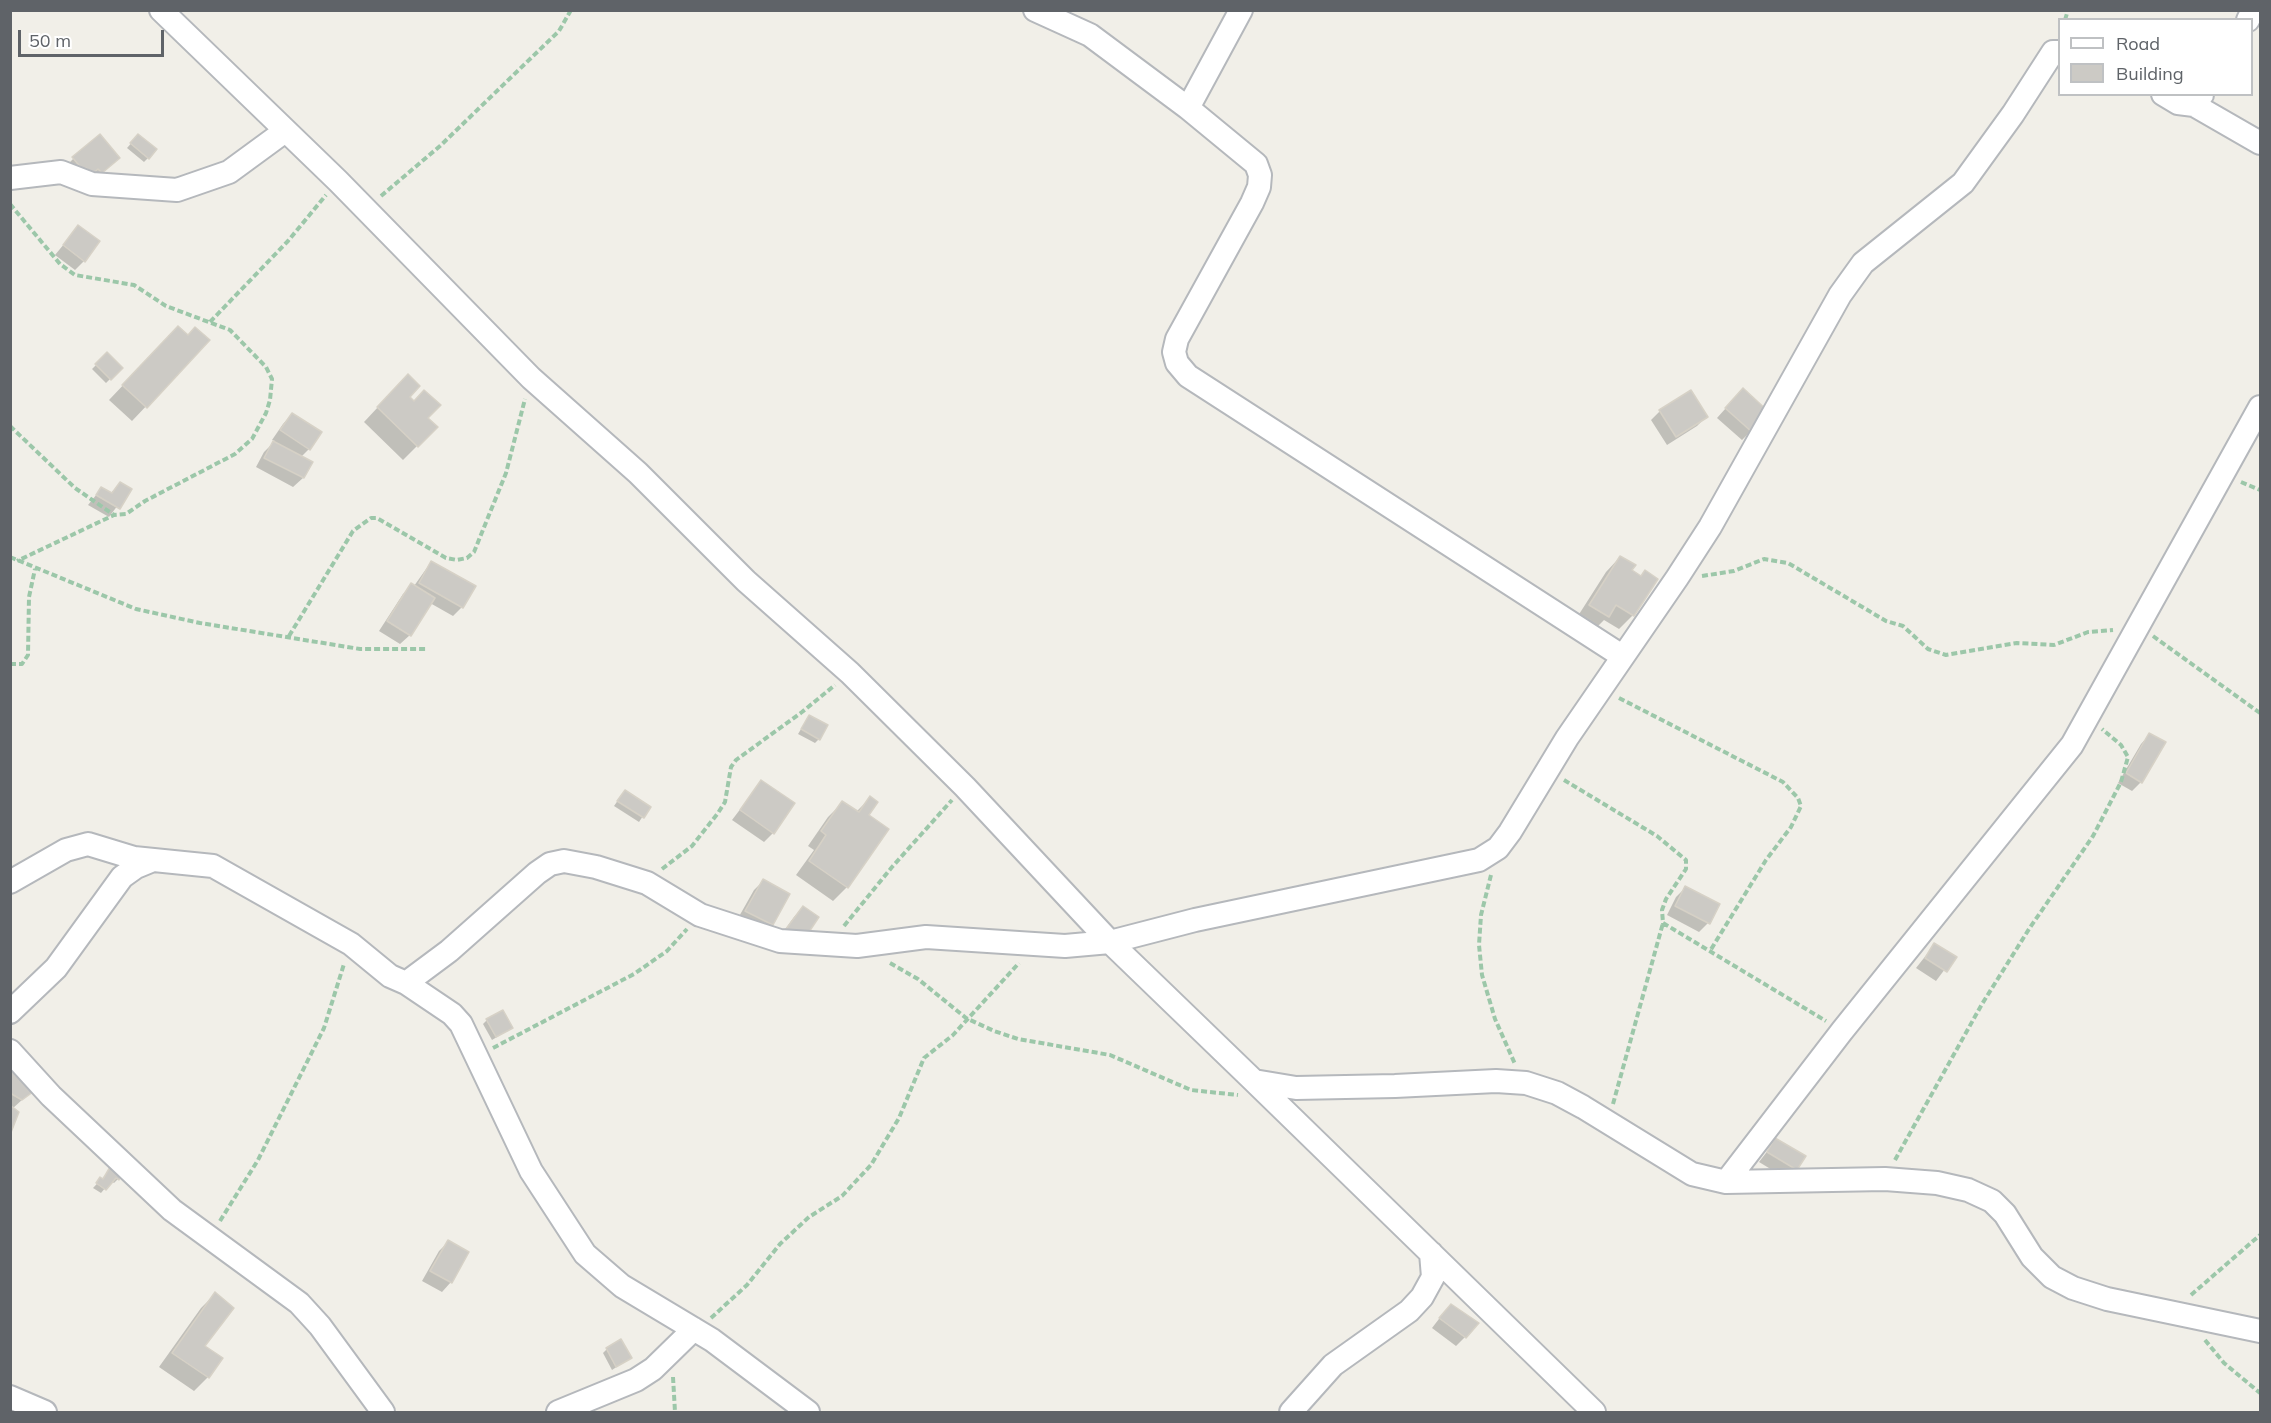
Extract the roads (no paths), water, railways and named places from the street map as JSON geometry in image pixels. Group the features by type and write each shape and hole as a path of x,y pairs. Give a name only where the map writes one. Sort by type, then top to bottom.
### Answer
{"street":[{"path":"161,10 338,181 364,211 531,378 638,473 746,581 850,674 965,787 1110,942 1594,1413"},
{"path":"1035,10 1090,35 1188,108 1256,164 1260,175 1252,203 1177,339 1174,352 1177,363 1188,376 1622,656"},
{"path":"1188,108 1241,10"},
{"path":"406,983 449,951 550,864 564,861 578,862 647,883 700,915 760,937 829,946 857,946 926,937 1065,946 1110,942 1195,920 1466,864 1498,848 1600,688 1710,527 1840,295 1863,263 1963,183 2013,114 2053,52 2058,51"},
{"path":"2166,96 2178,103 2198,100 2260,143"},
{"path":"10,178 61,172 92,184 177,190 229,172 285,130"},
{"path":"1726,1182 1842,1030 2072,745 2260,407"},
{"path":"10,882 76,846 99,846 122,855 195,863 220,869 351,944 390,976 406,983 452,1014 460,1024 531,1171 585,1254 622,1286 695,1329 808,1413"},
{"path":"10,1012 56,968 122,877 136,867 153,860"},
{"path":"10,1051 51,1096 172,1210 209,1239 263,1274 299,1303 320,1326 380,1407 399,1413"},
{"path":"1254,1081 1296,1088 1496,1081 1526,1083 1557,1093 1692,1174 1726,1182 1885,1179 1937,1183 1968,1190 1992,1201 2005,1214 2032,1257 2052,1277 2073,1288 2107,1299 2260,1331"},
{"path":"1292,1413 1333,1365 1408,1311 1422,1297 1432,1277 1431,1253"},
{"path":"558,1413 636,1380 653,1369 695,1329"},
{"path":"10,1397 45,1413"}]}
